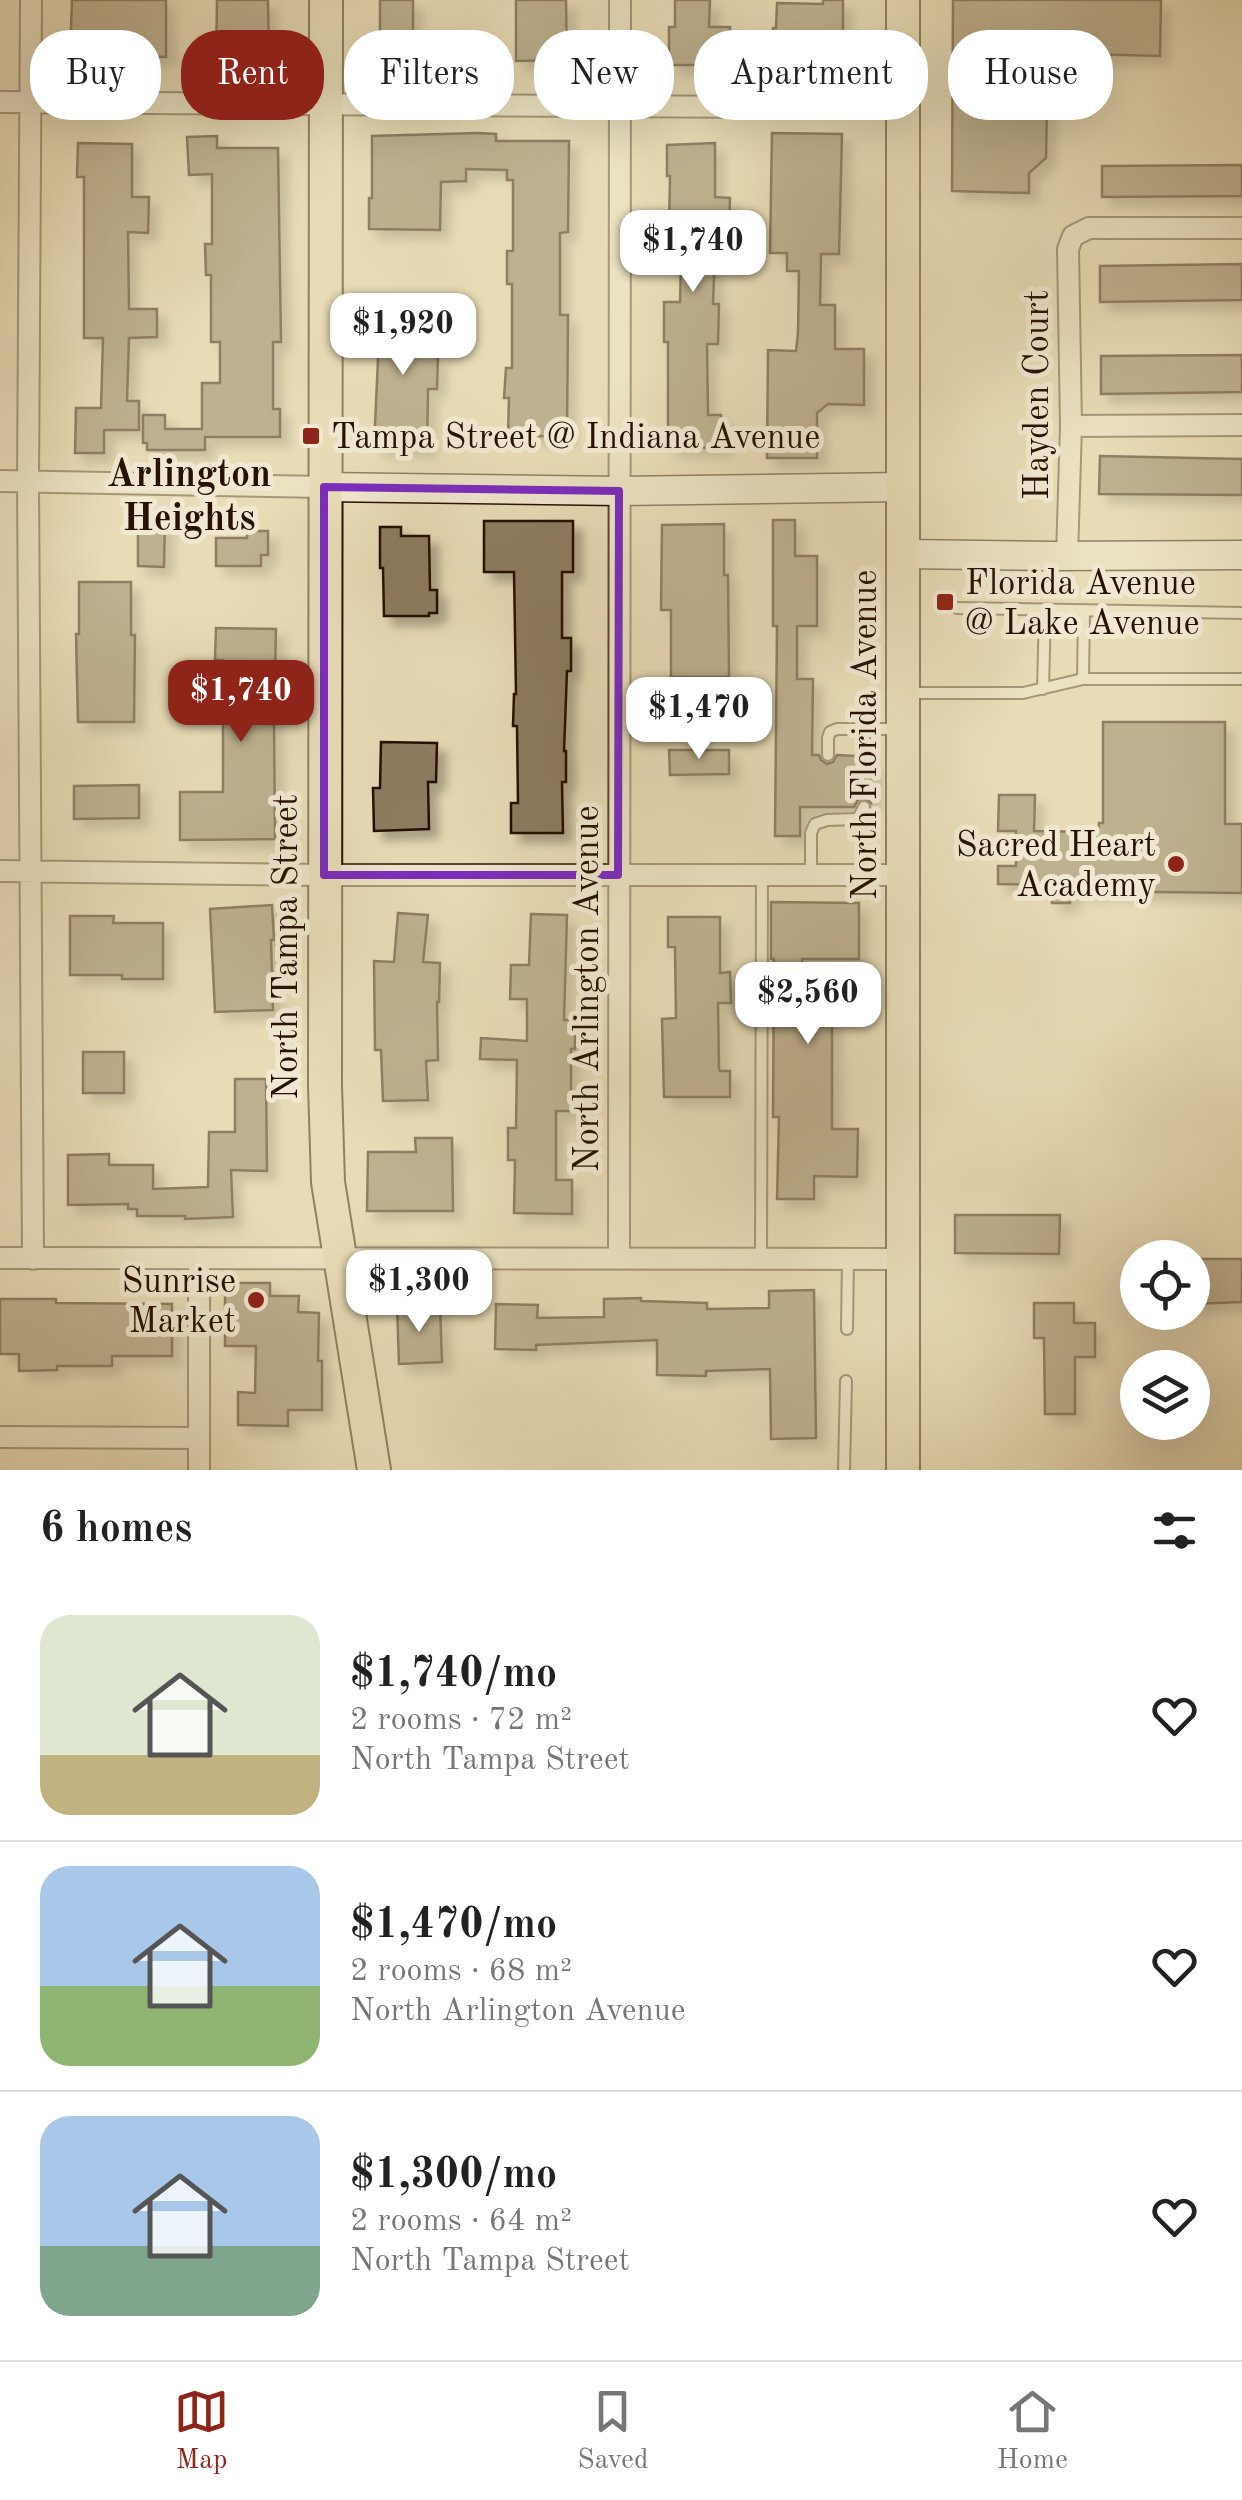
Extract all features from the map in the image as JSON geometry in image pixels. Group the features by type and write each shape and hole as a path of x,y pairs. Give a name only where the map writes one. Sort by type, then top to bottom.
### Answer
{"main road":[{"name":"North Tampa Street","path":"326,0 324,1085 328,1182 374,1470"},
{"name":"North Florida Avenue","path":"903,0 903,30"},
{"name":"North Florida Avenue","path":"902,120 903,1470"}],"street":[{"path":"32,0 32,30"},
{"name":"North Arlington Avenue","path":"620,0 620,30"},
{"path":"0,102 30,102"},
{"path":"161,102 534,105"},
{"path":"31,120 28,482 33,1258"},
{"name":"North Arlington Avenue","path":"620,1258 621,120"},
{"name":"Hayden Court","path":"1066,556 1071,426 1068,249 1074,236 1089,228 1242,228"},
{"path":"1071,426 1242,426"},
{"path":"0,482 619,490 903,487"},
{"path":"904,554 1242,554"},
{"path":"0,871 904,875"},
{"path":"0,1258 904,1259"},
{"path":"198,1258 199,1470"},
{"path":"0,1437 199,1438"}],"lane":[{"path":"958,608 1242,613"},
{"path":"1044,689 1045,610"},
{"path":"1083,680 1084,610"},
{"path":"904,692 1023,693 1083,680 1242,679"},
{"path":"828,755 830,732 836,728 904,729"},
{"path":"864,729 864,756"},
{"path":"827,807 827,820"},
{"path":"811,875 815,824 858,818 864,807"},
{"path":"760,1258 762,875"},
{"path":"846,1329 848,1259"},
{"path":"844,1470 846,1381"}],"highlighted area":[{"path":"324,487 619,491 618,875 324,875"}],"building":[{"path":"72,0 166,0 166,57 161,57 161,30 71,30"},
{"path":"217,0 268,0 268,30 217,30"},
{"path":"380,0 413,0 413,30 380,30"},
{"path":"516,0 566,0 566,30 534,30 534,61 516,61"},
{"path":"675,0 710,0 709,27 730,30 694,30 694,65 674,65 674,30 669,27 675,27"},
{"path":"823,0 843,0 843,30 773,30 777,3 823,4"},
{"path":"953,0 1161,0 1160,56 1113,55 1113,30 953,30"},
{"path":"952,120 1047,120 1046,158 1029,173 1029,193 952,191"},
{"path":"772,133 842,134 839,254 821,254 820,305 835,305 835,349 864,349 864,405 828,404 817,413 817,458 767,458 768,350 796,351 799,271 787,271 787,253 770,253"},
{"path":"496,134 496,141 569,141 568,232 560,233 560,315 568,315 567,437 508,435 509,398 504,398 506,368 512,368 512,284 507,284 507,251 513,251 513,180 507,180 507,170 466,169 466,181 441,182 440,230 369,229 372,136"},
{"path":"217,136 217,148 278,148 281,342 273,342 273,409 280,409 280,437 205,437 205,450 147,450 147,443 143,443 143,415 165,415 165,429 202,429 202,383 220,383 220,342 211,342 211,275 206,275 205,244 212,244 212,174 189,175 187,137"},
{"path":"78,143 132,144 132,197 149,197 148,233 128,232 129,309 157,309 157,337 129,338 127,401 139,401 139,430 104,430 104,453 75,453 76,408 101,408 103,338 84,338 84,177 77,177"},
{"path":"715,143 715,197 730,198 729,229 716,229 713,304 719,304 718,344 707,344 708,415 721,415 721,448 668,447 664,302 680,302 682,229 669,229 667,145"},
{"path":"1242,165 1242,196 1102,197 1102,166"},
{"path":"1242,264 1242,300 1100,302 1100,266"},
{"path":"376,306 425,306 424,355 438,356 437,389 428,389 427,448 374,447 379,337"},
{"path":"1242,355 1242,392 1101,394 1101,356"},
{"path":"1100,456 1242,459 1242,495 1099,494"},
{"path":"138,519 165,520 164,567 138,566"},
{"path":"773,520 795,520 795,556 817,556 817,626 797,626 797,679 813,679 812,755 819,755 827,764 837,755 855,756 863,765 872,759 871,803 864,798 854,807 800,807 800,836 775,836 777,626 773,626"},
{"path":"484,521 573,521 573,572 562,572 562,638 571,638 564,751 566,782 562,782 563,833 511,833 511,803 518,803 517,726 513,726 514,572 484,572"},
{"path":"724,524 729,677 671,677 671,610 661,610 662,525"},
{"path":"380,527 401,527 401,536 429,536 430,590 437,590 437,613 384,616"},
{"path":"247,531 268,531 268,555 261,555 261,566 216,566 216,538 247,538"},
{"path":"79,582 131,582 134,722 78,722"},
{"path":"216,628 276,629 275,839 180,840 180,792 223,792 223,660 215,660"},
{"path":"1103,722 1225,722 1225,824 1242,824 1242,893 1070,891 1070,903 1052,903 1052,885 998,884 998,866 1016,866 1016,831 998,831 999,795 1035,795 1034,831 1098,832 1099,823 1103,823"},
{"path":"381,742 437,743 436,782 428,782 429,829 374,831 373,788 380,788"},
{"path":"669,750 729,750 729,774 670,775"},
{"path":"139,785 139,818 74,819 74,786"},
{"path":"771,902 859,903 859,959 802,959 801,1013 832,1014 832,1129 858,1129 857,1177 814,1176 814,1199 777,1199 779,1117 773,1117"},
{"path":"272,905 273,1010 215,1012 210,909"},
{"path":"398,913 428,915 423,962 440,963 438,1060 426,1061 428,1100 383,1101 381,1050 375,1050 374,961 394,962"},
{"path":"531,914 567,915 564,1020 575,1020 575,1049 571,1049 571,1111 556,1111 556,1180 572,1180 572,1214 514,1213 515,1160 508,1160 508,1128 516,1128 517,1060 480,1059 481,1038 527,1041 527,999 510,999 511,965 529,965"},
{"path":"70,916 114,916 113,923 163,923 163,979 70,975"},
{"path":"668,917 720,917 720,973 730,972 731,1003 718,1003 719,1069 730,1071 730,1097 664,1097 662,1019 676,1018 675,947 668,947"},
{"path":"83,1052 124,1052 124,1093 83,1093"},
{"path":"235,1079 266,1079 267,1171 231,1170 233,1217 137,1216 137,1209 128,1209 128,1204 68,1205 68,1155 109,1154 109,1165 153,1165 153,1189 208,1187 209,1132 235,1132"},
{"path":"415,1138 452,1138 453,1211 367,1211 368,1152 416,1152"},
{"path":"955,1215 1060,1215 1059,1254 955,1253"},
{"path":"1210,1259 1242,1259 1242,1302 1210,1303"},
{"path":"225,1283 270,1283 270,1296 299,1296 298,1312 319,1313 322,1410 288,1410 288,1426 238,1425 238,1392 255,1393 256,1346 225,1346"},
{"path":"814,1290 816,1438 771,1439 770,1369 706,1371 706,1376 657,1375 657,1340 536,1345 536,1350 495,1349 496,1304 538,1305 537,1318 604,1317 604,1299 707,1303 707,1309 769,1308 769,1291"},
{"path":"0,1299 172,1304 172,1356 112,1356 112,1366 19,1371 19,1354 0,1354"},
{"path":"1034,1303 1074,1303 1074,1323 1095,1323 1095,1357 1075,1357 1075,1414 1045,1414 1044,1338 1034,1338"},
{"path":"440,1306 442,1362 399,1364 397,1307"}],"place":[{"name":"Tampa Street @ Indiana Avenue","path":"311,436"},
{"name":"Florida Avenue @ Lake Avenue","path":"945,602"},
{"name":"Sacred Heart Academy","path":"1176,864"},
{"name":"Sunrise Market","path":"256,1300"}],"district":[{"name":"Arlington Heights","path":"189,495"}]}
